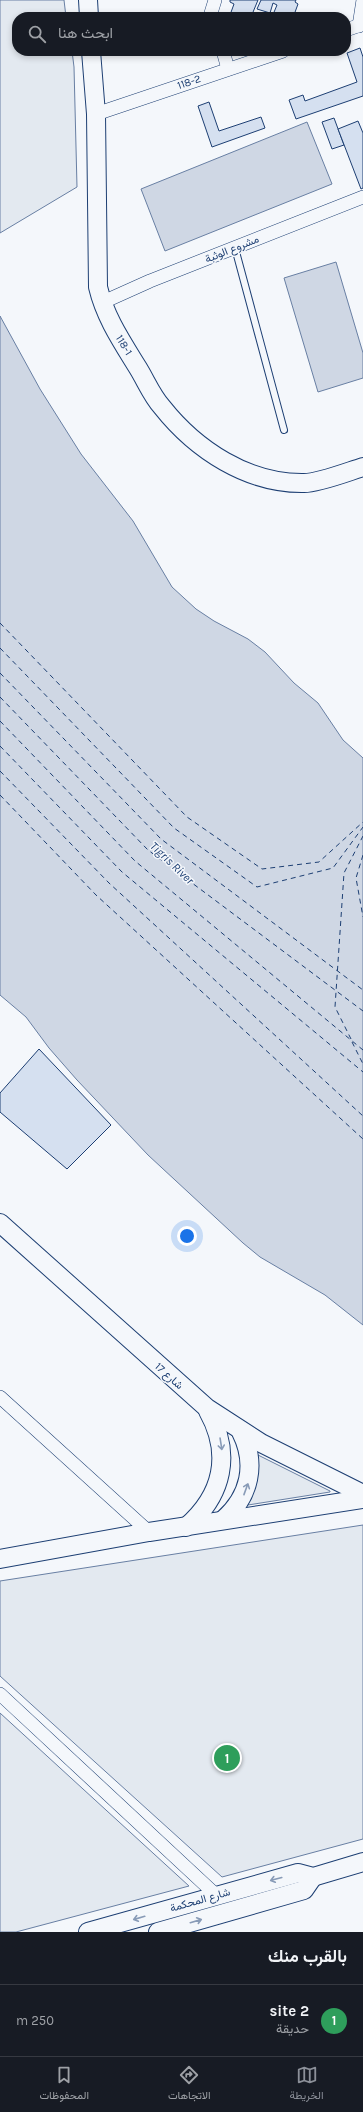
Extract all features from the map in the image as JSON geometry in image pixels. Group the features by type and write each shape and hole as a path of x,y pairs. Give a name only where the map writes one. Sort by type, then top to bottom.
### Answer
{"street":[{"path":"88,0 89,12"},
{"path":"211,12 215,0"},
{"path":"351,28 361,25 363,0"},
{"name":"118-1","path":"91,56 96,114 98,287 101,302 109,319 161,406 181,430 210,453 243,471 277,481 306,483 363,467"},
{"path":"224,56 228,69"},
{"name":"118-2","path":"96,114 268,56"},
{"name":"مشروع الوثبة","path":"101,302 363,197"},
{"name":"شارع 17","path":"0,1223 207,1408 241,1432 281,1454 363,1494"},
{"path":"0,1397 149,1532"},
{"path":"186,1527 197,1518 214,1493 222,1464 219,1435 207,1408"},
{"path":"224,1520 240,1502 249,1479 249,1455 241,1432"},
{"path":"0,1559 149,1532 363,1499"},
{"path":"0,1694 216,1895"},
{"name":"شارع المحكمة","path":"88,1932 298,1873 314,1877 363,1862"},
{"name":"شارع المحكمة","path":"158,1932 304,1890 314,1877"}],"lane":[{"path":"235,248 284,430"}],"shaded area":[{"path":"0,0 64,0 65,12 12,12 12,56 73,56 77,187 0,233"},
{"path":"258,1455 330,1491 330,1492 248,1505"},
{"path":"363,1525 363,1839 222,1877 0,1676 0,1581"},
{"path":"0,1713 189,1886 16,1932 0,1932"}],"water":[{"path":"307,122 332,184 165,251 141,189"},
{"path":"336,262 363,353 363,378 318,392 284,278"},
{"name":"Tigris River","path":"0,316 40,389 81,454 133,521 172,587 196,609 214,621 248,639 265,652 294,683 318,703 343,740 363,758 363,1325 325,1295 260,1257 243,1243 148,1155 77,1080 49,1048 26,1017 0,995"}],"building":[{"path":"230,0 258,0 253,12 231,12 234,4 230,2"},
{"path":"261,0 296,0 295,2 298,4 295,12 274,12 277,5 273,3 270,12 257,9"},
{"path":"360,48 363,57 363,96 296,119 289,100 303,95 305,101 357,82 348,56 351,56 351,51"},
{"path":"209,102 219,131 261,117 265,128 212,147 198,106"},
{"path":"334,118 344,145 332,149 322,122"},
{"path":"358,121 363,133 363,188 361,189 338,129"},
{"path":"39,1049 111,1125 67,1169 0,1112 0,1093"}],"ferry route":[{"path":"0,623 187,817 262,869 319,862 363,822"},
{"path":"0,648 174,828 257,887 333,868 363,827"},
{"path":"0,673 161,839 363,990"},
{"path":"0,697 148,850 363,1011"},
{"path":"0,721 135,861 363,1050"},
{"path":"0,746 122,872 363,1072"},
{"path":"0,771 109,883 363,1116"},
{"path":"0,795 96,895 363,1139"},
{"path":"351,1039 335,1007 344,873 363,836"},
{"path":"363,855 356,878 363,917"},
{"path":"352,1042 363,1064"}],"place":[{"name":"site 2","path":"227,1758"}]}
